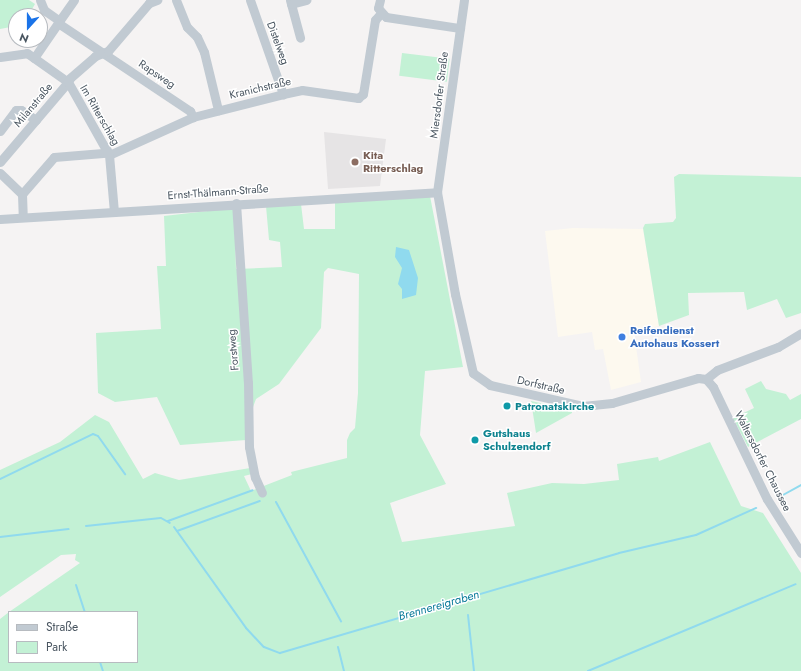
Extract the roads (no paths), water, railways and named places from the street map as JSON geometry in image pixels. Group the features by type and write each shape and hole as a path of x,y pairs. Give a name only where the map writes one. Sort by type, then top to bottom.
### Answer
{"street":[{"name":"Rapsweg","path":"40,0 44,10 59,22 190,111 193,117"},
{"path":"34,58 74,0"},
{"name":"Im Ritterschlag","path":"114,212 108,152 68,82 70,78 95,56 104,53 149,3 157,0"},
{"path":"176,0 187,26 197,37 204,52 218,110"},
{"name":"Distelweg","path":"250,0 283,94"},
{"path":"300,38 290,2 306,0"},
{"path":"380,0 381,13 386,17 460,28"},
{"name":"Miersdorfer Straße","path":"437,192 464,0"},
{"name":"Kranichstraße","path":"22,194 54,157 108,152 193,117 302,90 358,98 363,94 375,20 381,13"},
{"path":"0,57 27,53 68,82"},
{"name":"Milanstraße","path":"0,162 68,82"},
{"path":"0,131 16,110 21,110 36,120"},
{"path":"0,173 22,194 23,217"},
{"name":"Ernst-Thälmann-Straße","path":"0,219 236,203 437,192"},
{"name":"Dorfstraße","path":"437,192 469,364 477,378 490,385 530,395 592,406 620,401 698,378 706,379 717,370 778,347 801,333"},
{"name":"Forstweg","path":"236,203 248,383 249,447 255,477 262,493"},
{"name":"Waltersdorfer Chaussee","path":"706,379 713,387 767,499 801,553"}],"water":[{"path":"396,247 409,250 418,278 416,295 402,299 402,289 398,284 402,268 395,257"}],"waterway":[{"path":"0,479 93,434 98,436 125,474"},
{"name":"Brennereigraben","path":"783,495 801,485"},
{"path":"168,521 253,490"},
{"path":"177,531 260,501"},
{"path":"276,502 341,621"},
{"name":"Brennereigraben","path":"174,527 246,628 264,647 280,653 619,553 696,535 756,508"},
{"name":"Brennereigraben","path":"86,526 161,518 170,523"},
{"name":"Brennereigraben","path":"0,537 69,529"},
{"path":"588,671 796,584"},
{"path":"76,585 85,611"},
{"path":"468,615 474,671"},
{"path":"338,647 344,671"},
{"path":"100,663 103,671"}],"place":[{"name":"Kita Ritterschlag","path":"355,162"},
{"name":"Reifendienst Autohaus Kossert","path":"622,337"},
{"name":"Patronatskirche","path":"507,406"},
{"name":"Gutshaus Schulzendorf","path":"475,440"}]}
